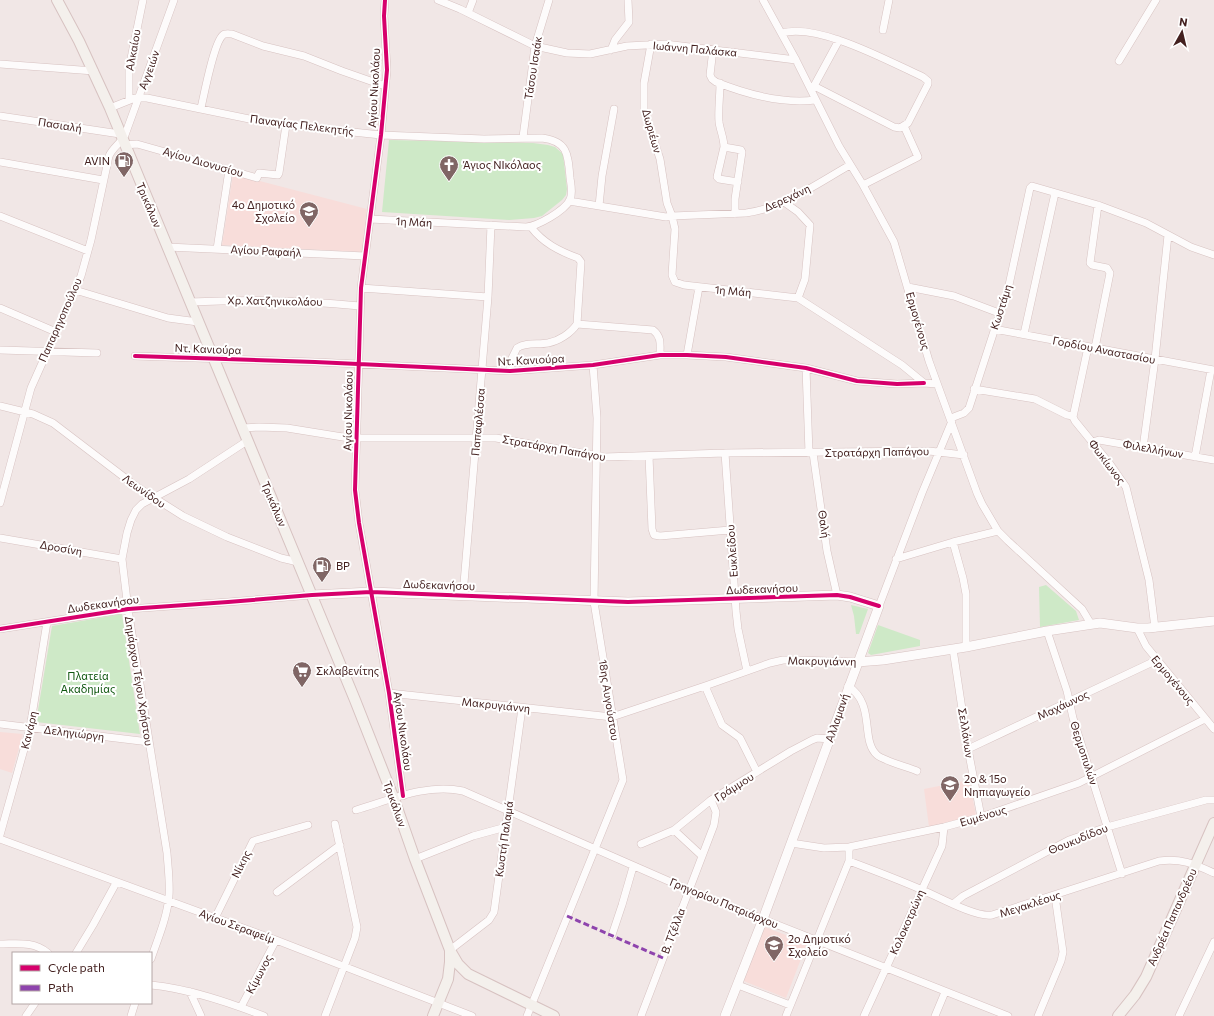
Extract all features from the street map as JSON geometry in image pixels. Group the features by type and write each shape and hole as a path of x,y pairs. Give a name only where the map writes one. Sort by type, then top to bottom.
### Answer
{"main road":[{"name":"Τρικάλων","path":"57,0 76,34 110,108 247,441 399,797 415,859 450,950 448,979 433,1016"},
{"name":"Ανδρέα Παπανδρέου","path":"1122,1012 1146,977 1214,822"},
{"path":"450,950 458,964 468,974 554,1016"},
{"path":"448,979 468,974"}],"street":[{"name":"Αλκαίου","path":"129,100 129,68 143,0"},
{"name":"Αγγειών","path":"122,140 174,0"},
{"name":"Αγίου Νικολάου","path":"385,0 384,16 386,63 381,135 360,306 355,497 389,693 399,797"},
{"name":"Ιωάννη Παλάσκα","path":"438,0 535,46 579,54 596,53 651,44 673,44 796,60"},
{"path":"468,13 473,0"},
{"name":"Τάσου Ισαάκ","path":"523,138 535,46 549,0"},
{"path":"611,50 615,40 629,22 628,0"},
{"path":"883,30 889,0"},
{"path":"1119,61 1156,0"},
{"name":"Ερμογένους","path":"764,1 812,87 815,100 834,136 894,242 937,384 982,504 998,531 1015,549 1082,609 1091,624"},
{"path":"782,33 796,31 839,40 928,81 927,88 908,123 900,128 894,127 812,87 839,40"},
{"path":"201,108 215,52 222,36 225,34 232,34 279,50 304,56 385,86"},
{"name":"Δωριέων","path":"651,44 644,83 644,110 660,159 667,203 672,216"},
{"path":"713,50 710,76 720,83 753,94 777,99 800,101 815,100"},
{"path":"0,64 94,71"},
{"path":"720,83 719,124 724,139 724,147 717,177 719,179 738,182"},
{"name":"Παναγίας Πελεκητής","path":"110,108 138,98 156,99 264,122 286,125 381,135 484,139 523,138"},
{"path":"599,206 602,176 614,109"},
{"name":"Πασιαλή","path":"0,116 122,140"},
{"name":"Αγίου Διονυσίου","path":"122,140 257,178 259,173 278,175 286,125"},
{"path":"863,185 918,157 904,126"},
{"path":"523,138 539,137 550,139 559,143 564,148 568,158 571,184 569,201 666,217 672,216"},
{"name":"Παπαρηγοπούλου","path":"0,503 31,388 75,290 88,251 103,180 111,153 122,140"},
{"path":"724,147 741,150 742,152 735,214"},
{"path":"0,162 103,180"},
{"name":"Δερεχάνη","path":"672,216 735,214 757,211 784,202 850,165"},
{"path":"217,249 229,170"},
{"name":"Κωστάμη","path":"951,420 967,411 1009,285 1030,188 1032,186 1055,193"},
{"path":"1024,334 1055,193 1098,205 1146,223 1190,247 1214,255"},
{"name":"1η Μάη","path":"370,219 531,227 545,220 561,209 569,201"},
{"path":"784,202 798,212 810,225 805,279 798,298"},
{"path":"974,390 1035,399 1067,415 1073,416 1110,273 1107,268 1092,265 1090,263 1098,205"},
{"path":"0,216 88,251"},
{"name":"1η Μάη","path":"672,216 675,229 672,268 675,282 699,287 793,296 798,298 902,365 924,383"},
{"name":"Παπαφλέσσα","path":"463,595 488,297 491,226"},
{"path":"510,371 512,358 517,348 526,344 549,343 554,341 572,331 577,324 581,262 578,258 548,244 538,236 531,227"},
{"path":"1144,448 1168,235"},
{"name":"Αγίου Ραφαήλ","path":"167,247 365,256"},
{"path":"687,354 699,287"},
{"path":"908,287 954,296 1000,314"},
{"path":"362,288 488,297"},
{"path":"75,290 168,318 198,322"},
{"name":"Χρ. Χατζηνικολάου","path":"190,302 269,300 306,301 360,306"},
{"path":"0,308 56,332"},
{"path":"577,324 653,330 660,338 660,355"},
{"name":"Γορδίου Αναστασίου","path":"994,328 1213,370"},
{"path":"0,350 97,353"},
{"name":"Ντ. Κανιούρα","path":"135,356 510,371 593,366 660,355 687,354 726,357 806,368 857,380 897,384 924,383"},
{"name":"18ης Αυγούστου","path":"527,1016 623,780 594,602 593,566 597,457 597,406 593,366"},
{"name":"Θαλή","path":"806,368 811,453 827,551 837,595"},
{"path":"1195,457 1213,370"},
{"path":"924,383 937,384"},
{"name":"Λεωνίδου","path":"0,406 24,411 53,423 136,487 183,516 213,531 272,555 298,562"},
{"name":"Φωκίωνος","path":"1073,416 1075,421 1122,480 1127,490 1149,580 1155,628"},
{"name":"Αλλαμανή","path":"726,1016 878,606 951,420"},
{"name":"Στρατάρχη Παπάγου","path":"242,428 287,428 339,437 356,438 476,438 510,440 597,457 610,458 725,453 939,452 964,455"},
{"name":"Φιλελλήνων","path":"1092,442 1099,440 1214,460"},
{"name":"Δημάρχου Τέγου Χρήστου","path":"152,956 164,921 168,901 169,888 167,853 128,609 122,559 132,517 139,507 189,479 247,441"},
{"name":"Ευκλείδου","path":"725,453 738,629 747,671"},
{"path":"649,456 652,530 654,535 660,536 730,530"},
{"path":"896,559 952,542 998,531"},
{"name":"Δροσίνη","path":"0,538 122,559"},
{"path":"952,542 965,590 966,647"},
{"name":"Δωδεκανήσου","path":"0,629 128,609 371,592 594,602 837,595 847,596 878,606"},
{"name":"Μακρυγιάννη","path":"389,693 612,717 770,663 783,660 873,661 966,647 1091,624 1109,623 1137,628 1155,628 1214,621"},
{"name":"Κανάρη","path":"0,835 30,728 47,622"},
{"name":"Ερμογένους","path":"1137,628 1146,646 1214,729"},
{"name":"Θερμοπυλών","path":"1048,631 1067,691 1073,718 1122,874"},
{"name":"Σελλάνων","path":"953,649 968,749 981,817"},
{"name":"Μαχάωνος","path":"968,749 1157,660"},
{"path":"705,686 722,725 740,738 757,772"},
{"path":"848,686 856,693 864,704 871,745 876,754 917,771"},
{"name":"Κωστή Παλαμά","path":"450,950 486,923 493,915 522,708"},
{"name":"Ευμένους","path":"791,843 824,848 849,847 944,827 981,817 1079,783 1205,719"},
{"name":"Δεληγιώργη","path":"0,724 149,742"},
{"name":"Γράμμου","path":"641,844 674,830 711,800 791,751 817,738 830,738"},
{"path":"356,810 432,789 456,790 463,792 508,812"},
{"name":"Β. Τζέλλα","path":"641,1016 714,825 716,818 711,800"},
{"name":"Θουκυδίδου","path":"953,904 963,896 1062,844 1107,827 1206,800 1214,800"},
{"name":"Γρηγορίου Πατριάρχου","path":"508,812 689,890 1008,1016"},
{"path":"326,1016 357,930 335,824"},
{"name":"Νίκης","path":"215,918 253,841 308,825"},
{"path":"415,859 473,836 506,827"},
{"name":"Κολοκοτρώνη","path":"864,1016 942,846 944,827"},
{"path":"674,830 702,856"},
{"name":"Αγίου Σεραφείμ","path":"0,839 116,883 276,940 472,1016"},
{"path":"277,892 340,845"},
{"path":"786,1016 849,861 849,847"},
{"name":"Μεγακλέους","path":"849,861 921,889 953,904 987,916 1163,861 1180,860 1214,873"},
{"path":"612,936 633,867"},
{"path":"77,952 100,914 116,883"},
{"path":"1038,1016 1061,961 1063,952 1055,896"},
{"name":"Κίμωνος","path":"241,1007 276,940"},
{"path":"1179,1016 1214,942"},
{"path":"0,944 32,944 47,952"},
{"path":"1205,960 1214,963"},
{"path":"152,985 190,992 241,1007 264,1016"},
{"path":"738,985 790,1006"},
{"path":"190,992 201,1016"},
{"path":"935,1016 945,992"},
{"path":"26,1016 34,1004"},
{"path":"131,1016 135,1004"}],"shaded area":[{"name":"4ο Δημοτικό Σχολείο","path":"233,174 367,209 362,252 222,245"},
{"path":"0,732 23,734 12,773 0,769"},
{"name":"2ο & 15ο Νηπιαγωγείο","path":"969,780 976,815 929,827 924,789"},
{"name":"2ο Δημοτικό Σχολείο","path":"762,926 807,943 786,998 741,980"}],"green space":[{"path":"389,140 533,143 555,147 563,154 567,189 566,195 542,216 534,218 509,220 382,212"},
{"path":"1046,585 1076,611 1079,620 1040,627 1039,587"},
{"path":"851,605 868,609 859,634 856,634"},
{"name":"Πλατεία Ακαδημίας","path":"122,614 140,734 36,722 52,626"},
{"path":"878,625 920,640 920,646 871,655 868,653"}],"marked path":[{"path":"567,916 663,958"}],"cycle path":[{"path":"385,0 384,16 387,70 381,135 361,288 355,490 359,523 389,693 403,796"},
{"path":"135,356 510,371 593,365 660,355 687,355 726,357 806,368 857,381 897,384 924,383"},
{"path":"0,629 128,609 371,592 628,602 837,595 850,597 879,606"}],"place":[{"name":"AVIN","path":"124,178"},
{"name":"Άγιος ΝΙκόλαος","path":"449,182"},
{"name":"4ο Δημοτικό Σχολείο","path":"309,228"},
{"name":"BP","path":"322,583"},
{"name":"Σκλαβενίτης","path":"302,688"},
{"name":"2ο & 15ο Νηπιαγωγείο","path":"950,802"},
{"name":"2ο Δημοτικό Σχολείο","path":"774,962"}]}
